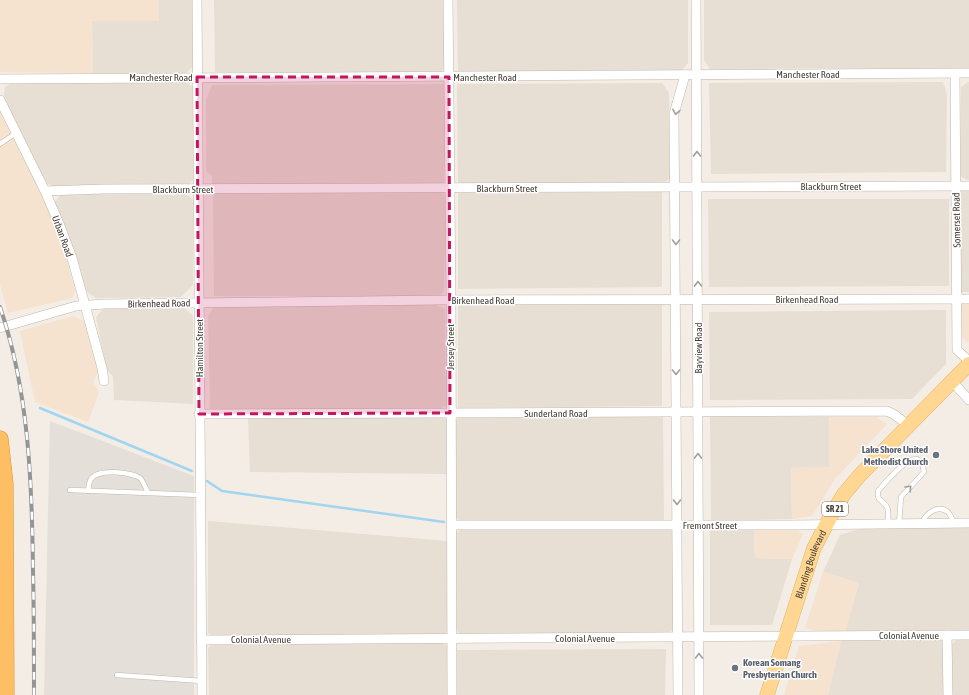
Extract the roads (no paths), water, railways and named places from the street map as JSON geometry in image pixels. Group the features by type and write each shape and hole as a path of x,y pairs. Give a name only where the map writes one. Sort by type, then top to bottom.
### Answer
{"highway":[{"path":"0,439 5,558 6,695"},
{"path":"0,540 5,558"}],"main road":[{"name":"Blanding Boulevard","path":"766,695 814,548 844,494 860,475 969,363"}],"street":[{"name":"Hamilton Street","path":"197,0 202,695"},
{"name":"Jersey Street","path":"448,0 451,300 450,413 452,695"},
{"name":"Bayview Road","path":"696,0 699,695"},
{"name":"Manchester Road","path":"0,79 969,73"},
{"name":"Somerset Road","path":"955,74 957,350 969,363"},
{"path":"678,695 674,114 686,75"},
{"name":"Urban Road","path":"0,100 3,115 16,133 45,191 67,245 85,305 102,368 104,381"},
{"name":"Blackburn Street","path":"45,191 697,186 969,186"},
{"name":"Birkenhead Road","path":"0,328 76,306 105,304 451,300 969,298"},
{"path":"952,381 969,400"},
{"name":"Sunderland Road","path":"199,414 887,411 895,414 908,426"},
{"name":"Fremont Street","path":"451,525 969,523"},
{"path":"947,635 948,695"},
{"name":"Colonial Avenue","path":"201,640 969,635"}],"lane":[{"path":"0,144 16,133"},
{"path":"888,524 888,510 886,506 879,501 878,491 905,463 918,459 922,463 924,472 901,497 899,524"},
{"path":"88,491 91,478 97,474 106,472 137,476 142,480 148,493"},
{"path":"70,490 200,495"},
{"path":"922,523 930,511 936,509 944,510 949,513 954,523"},
{"path":"117,675 202,681"}],"waterway":[{"path":"40,408 192,471"},
{"path":"207,481 222,491 444,522"}],"railway":[{"path":"0,307 10,339 23,404 30,471 32,504 34,695"}],"place":[{"name":"Lake Shore United Methodist Church","path":"936,455"},
{"name":"Korean Somang Presbyterian Church","path":"735,668"}]}
